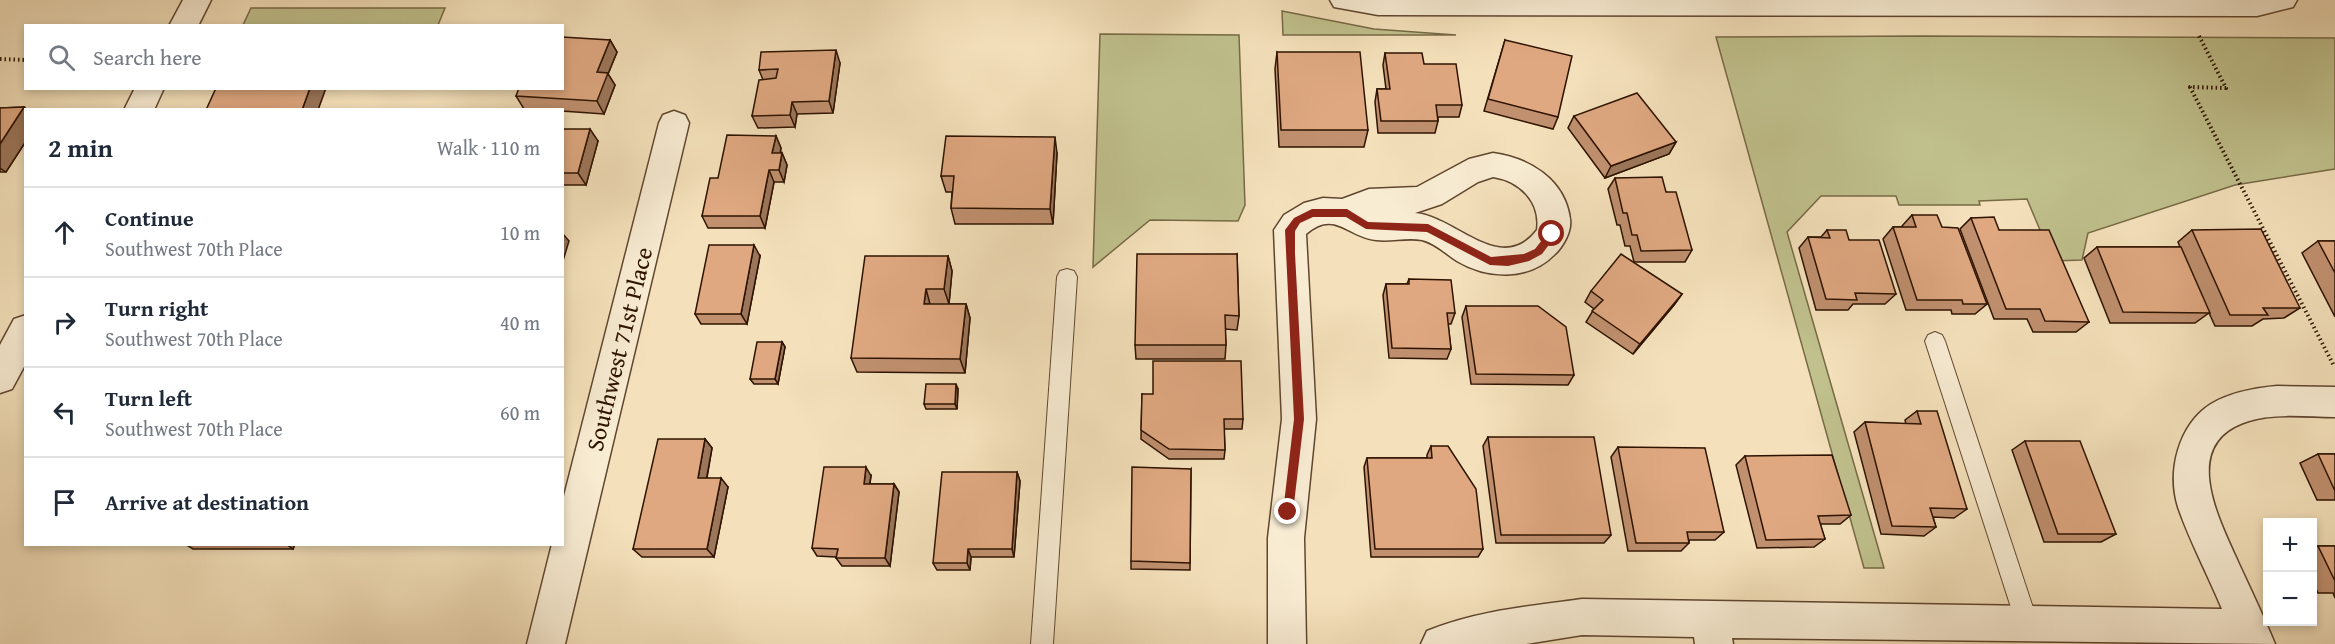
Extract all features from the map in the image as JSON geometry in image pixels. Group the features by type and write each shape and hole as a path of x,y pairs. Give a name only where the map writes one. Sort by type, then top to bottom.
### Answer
{"street":[{"path":"184,24 197,0"},
{"path":"1344,0 1378,5 2257,6 2283,0"},
{"path":"140,108 149,90"},
{"name":"Southwest 71st Place","path":"546,644 674,123"},
{"path":"1287,644 1286,538 1299,419 1290,230 1297,220 1312,213 1347,213 1366,225 1428,228 1490,261 1508,262 1538,252 1552,234 1555,222 1553,209 1537,184 1512,170 1495,166 1463,173 1432,195 1417,200 1362,203 1347,213"},
{"path":"0,378 24,333"},
{"path":"1440,644 1510,628 1582,617 1711,630 2028,622 2253,636 2196,507 2190,483 2190,464 2212,422 2239,408 2263,402 2335,402"}],"lane":[{"path":"1042,644 1067,278"},
{"path":"1935,341 2028,622"}],"path":[{"path":"2210,56 2226,88 2190,87 2335,369"},
{"path":"0,59 24,60"}],"green space":[{"path":"251,8 445,8 438,24 243,24"},
{"path":"1282,11 1374,29 1456,35 1283,35"},
{"path":"1100,34 1239,35 1245,205 1238,221 1150,220 1093,267"},
{"path":"1716,37 2335,38 2335,169 2235,185 2088,233 2082,260 2053,261 2027,199 1979,201 1980,205 1899,205 1896,196 1821,196 1787,232 1884,568 1864,568"}],"building":[{"path":"564,37 610,40 597,72 608,73 597,101 516,96 518,90 564,90"},
{"path":"1505,40 1572,56 1558,117 1488,99"},
{"path":"836,50 829,101 792,102 790,115 752,116 759,80 776,78 778,69 759,70 761,52"},
{"path":"1277,52 1360,52 1368,130 1281,130"},
{"path":"1385,53 1422,53 1424,64 1456,64 1462,105 1436,105 1438,121 1381,121 1377,89 1390,89"},
{"path":"215,90 309,90 303,108 207,108"},
{"path":"1637,93 1676,142 1611,166 1574,116"},
{"path":"24,107 0,144 0,108"},
{"path":"564,129 590,129 578,173 564,173"},
{"path":"727,135 776,136 772,153 782,153 779,170 769,170 760,216 702,216 710,178 718,178"},
{"path":"946,136 1055,137 1050,209 951,208 954,176 941,176"},
{"path":"1662,177 1666,192 1676,192 1692,250 1641,251 1637,235 1632,235 1627,213 1623,213 1615,178"},
{"path":"1912,215 1937,215 1942,227 1958,228 1987,304 1963,304 1962,300 1917,300 1893,227 1916,227"},
{"path":"1994,217 1999,230 2049,230 2089,322 2045,321 2040,309 2006,309 1971,218"},
{"path":"2261,229 2300,308 2263,308 2268,315 2230,315 2192,230"},
{"path":"1827,230 1846,230 1849,240 1879,240 1896,294 1855,293 1857,300 1826,299 1808,237 1830,238"},
{"path":"2318,241 2335,241 2335,273"},
{"path":"709,245 754,245 741,314 695,314"},
{"path":"2097,247 2181,247 2210,313 2123,312"},
{"path":"1137,254 1237,254 1239,316 1225,315 1226,345 1135,345"},
{"path":"1621,254 1682,294 1640,344 1592,311 1603,300 1591,291"},
{"path":"865,256 948,256 944,289 926,289 924,304 966,304 960,359 851,358"},
{"path":"1409,279 1451,280 1455,313 1447,313 1451,349 1392,348 1386,284 1409,284"},
{"path":"1466,306 1538,306 1566,327 1574,375 1476,374"},
{"path":"757,342 782,342 775,379 750,379"},
{"path":"1153,361 1241,361 1243,419 1224,419 1225,450 1169,449 1141,430 1142,394 1153,394"},
{"path":"926,384 956,384 955,404 924,404"},
{"path":"1917,411 1937,411 1967,509 1930,508 1936,527 1892,526 1865,422 1921,424"},
{"path":"1488,437 1594,437 1611,535 1501,535"},
{"path":"658,439 705,439 698,478 721,478 707,549 633,549"},
{"path":"2025,441 2080,441 2116,534 2058,534"},
{"path":"1431,446 1448,446 1476,489 1483,549 1375,549 1367,458 1432,458"},
{"path":"1618,447 1705,448 1724,532 1687,532 1689,543 1636,543"},
{"path":"2318,454 2335,454 2335,491"},
{"path":"1832,455 1851,515 1818,516 1825,539 1766,540 1745,456"},
{"path":"824,467 866,467 864,484 894,484 885,558 836,558 838,549 812,548"},
{"path":"1132,467 1191,469 1190,563 1131,561"},
{"path":"942,472 1017,472 1012,549 968,549 967,563 933,563"},
{"path":"2318,546 2335,546 2335,581"}],"route":[{"path":"1288,512 1299,419 1290,254 1290,230 1297,220 1312,213 1347,213 1366,225 1428,228 1473,254 1490,261 1508,262 1526,258 1538,252 1552,234"}]}
